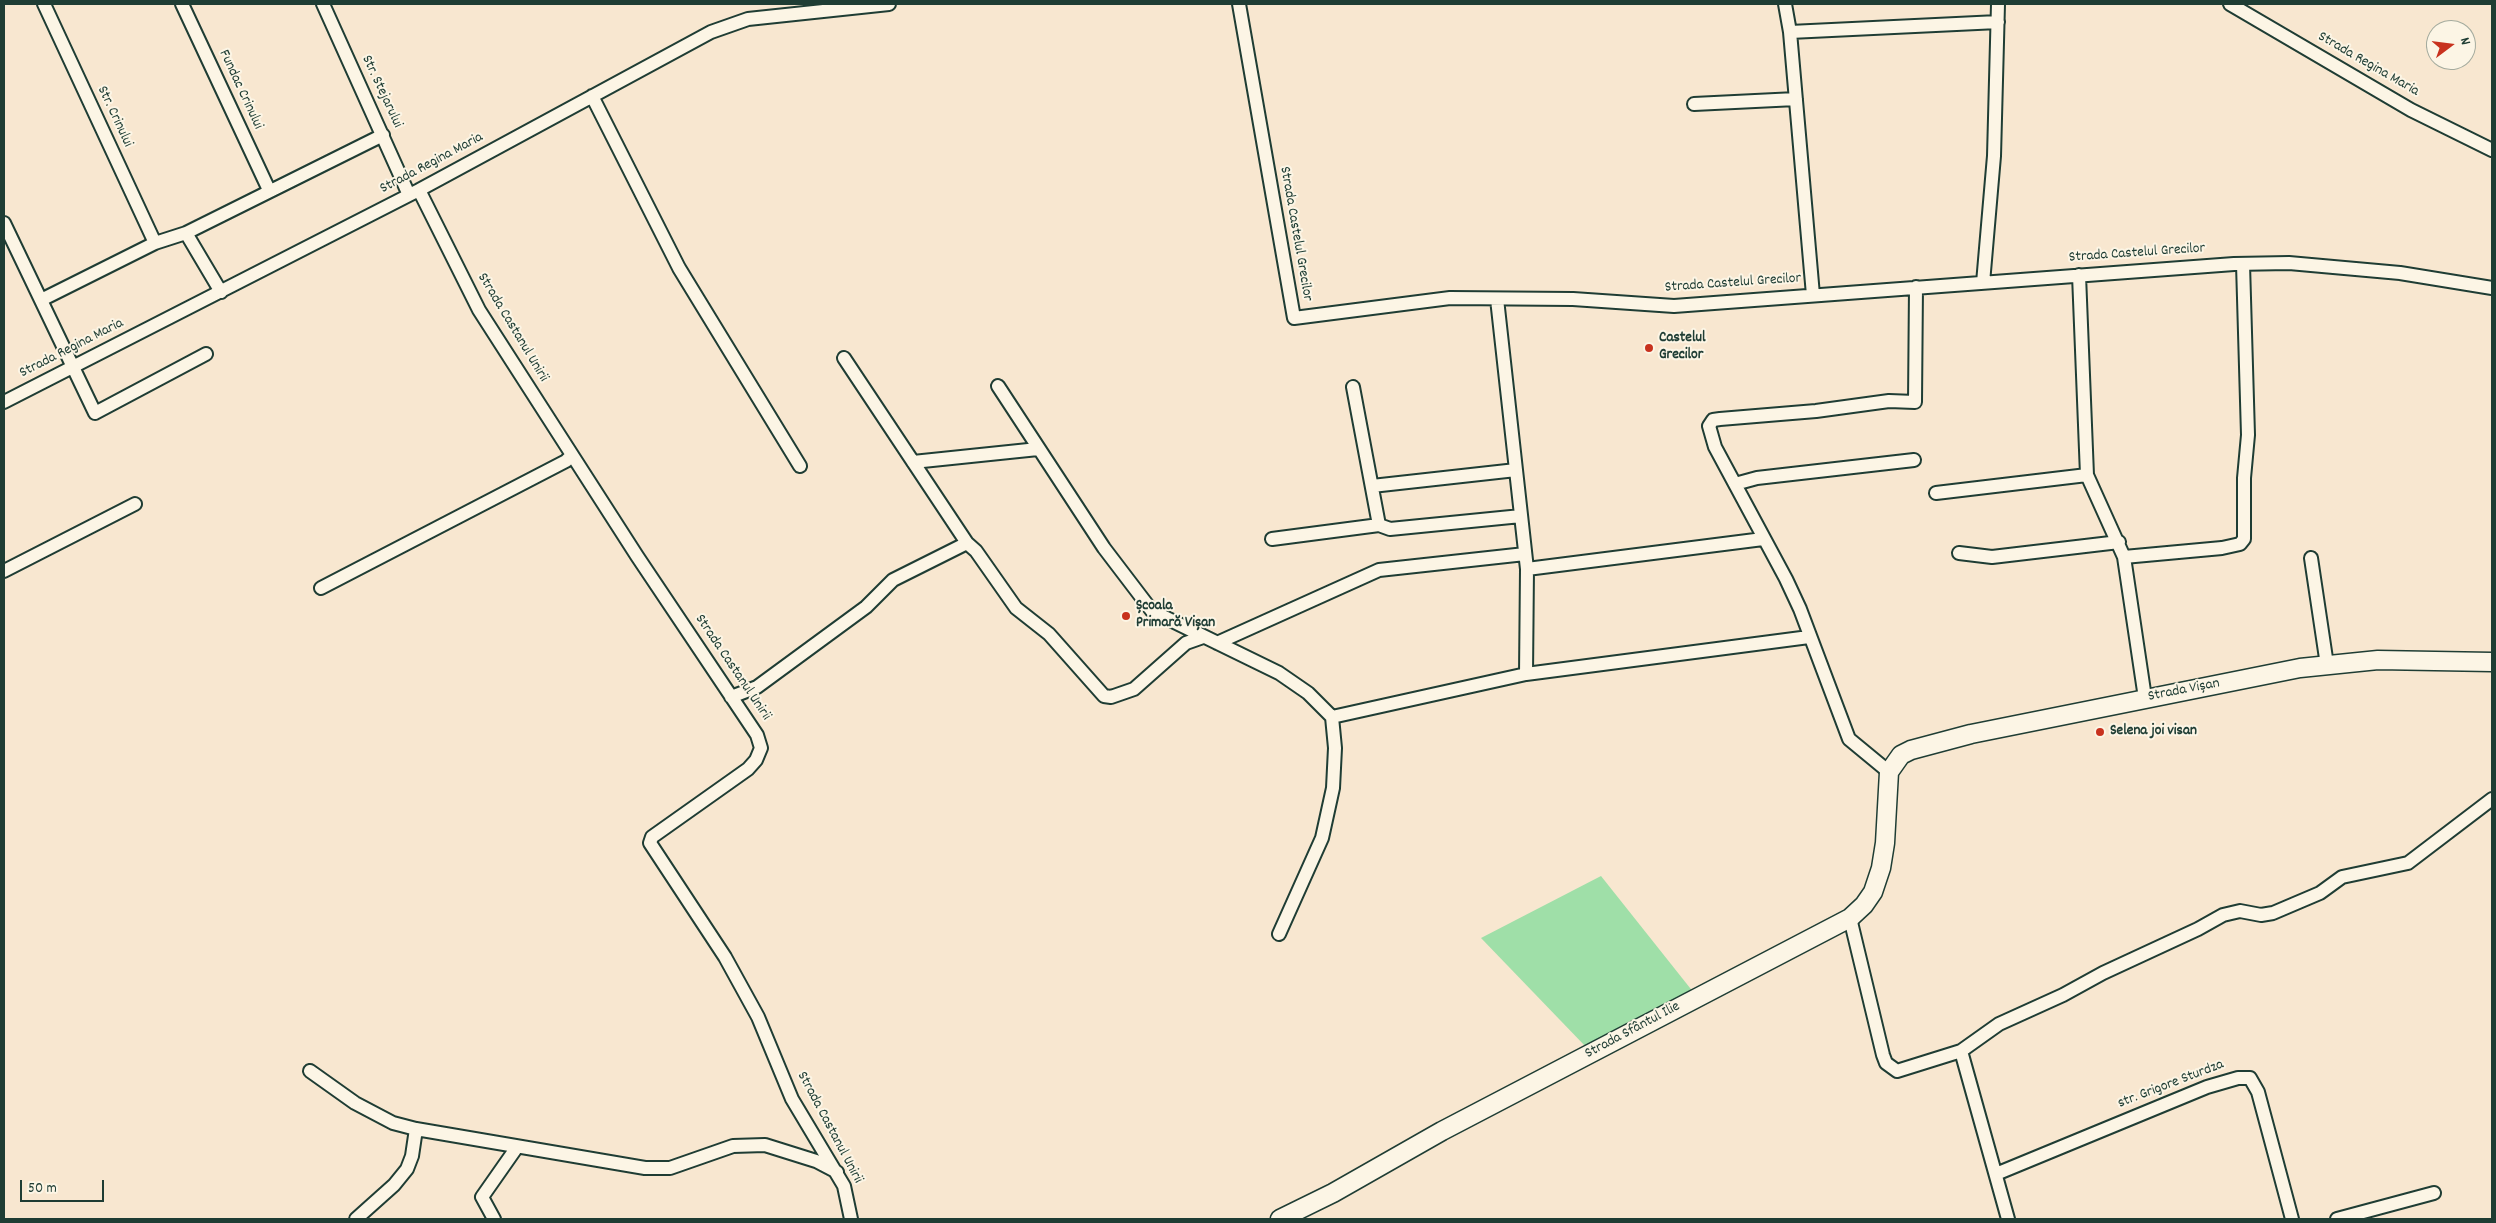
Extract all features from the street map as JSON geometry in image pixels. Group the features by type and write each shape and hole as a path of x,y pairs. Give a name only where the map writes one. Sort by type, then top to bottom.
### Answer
{"street":[{"name":"Str. Crinului","path":"44,4 155,243"},
{"name":"Fundac Crinului","path":"182,4 269,190"},
{"name":"Str. Stejarului","path":"322,4 383,135 414,193"},
{"name":"Strada Regina Maria","path":"4,402 414,193 592,96 730,24 748,19 890,4"},
{"name":"Strada Castelul Grecilor","path":"1239,4 1294,318 1450,298 1574,300 1674,306 2243,264 2289,263 2400,272 2492,288"},
{"path":"1785,4 1790,32 1814,295"},
{"path":"1983,283 1994,156 1998,4"},
{"name":"Strada Regina Maria","path":"2230,4 2411,110 2492,150"},
{"path":"1790,32 1998,22"},
{"path":"592,96 679,268 800,466"},
{"path":"1694,104 1796,99"},
{"path":"41,300 155,243 186,233 269,190 383,135"},
{"name":"Strada Castanul Unirii","path":"414,193 479,310 572,455 757,735 761,748 760,755 748,769 652,837 650,843 725,957 758,1017 792,1099 844,1186 852,1219"},
{"path":"4,223 95,413 206,354"},
{"path":"186,233 221,292"},
{"path":"2124,557 2222,548 2240,544 2244,539 2244,478 2248,435 2243,264"},
{"path":"2079,275 2087,475 2119,542 2124,557 2145,698"},
{"path":"1889,772 1848,739 1800,609 1786,578 1763,539 1710,436 1709,426 1713,420 1889,401 1914,402 1916,287"},
{"path":"1497,299 1527,568 1526,674"},
{"path":"844,358 966,542 976,551 1016,608 1049,634 1104,696 1111,697 1134,689 1186,643 1203,636"},
{"path":"998,386 1104,548 1152,611 1286,678 1308,693 1332,717 1335,748 1334,788 1322,838 1279,934"},
{"path":"1353,387 1379,525"},
{"path":"913,462 1038,449"},
{"path":"321,588 566,461 572,455"},
{"path":"1734,484 1757,478 1914,460"},
{"path":"1372,486 1516,470"},
{"path":"1936,493 2087,475"},
{"path":"4,571 136,504"},
{"path":"1272,539 1379,525 1390,528 1521,516"},
{"path":"1527,568 1763,539"},
{"path":"731,697 757,687 866,607 893,580 966,542"},
{"path":"1959,553 1992,557 2119,542"},
{"path":"1217,643 1379,570 1525,554"},
{"path":"2311,558 2327,665"},
{"path":"1332,717 1526,674 1809,637"},
{"name":"Strada Vișan","path":"1889,772 1901,755 1939,742 2145,698 2300,668 2378,660 2492,662"},
{"name":"Strada Sfântul Ilie","path":"1280,1219 1333,1193 1459,1122 1850,918 1864,905 1873,892 1881,868 1885,843 1889,772"},
{"path":"1850,918 1880,1045 1886,1063 1897,1071 1961,1051 1999,1024 2063,995 2103,973 2198,929 2223,915 2240,911 2261,915 2273,913 2320,893 2342,877 2408,863 2492,799"},
{"path":"1961,1051 2008,1219"},
{"path":"310,1071 355,1103 393,1123 416,1129 645,1168 670,1168 733,1146 764,1144 816,1161 837,1172"},
{"name":"str. Grigore Sturdza","path":"1996,1174 2207,1088 2238,1078 2250,1078 2258,1092 2292,1219"},
{"path":"356,1219 394,1185 407,1169 412,1156 416,1129"},
{"path":"494,1219 482,1197 517,1147"},
{"path":"2337,1219 2434,1194"}],"green space":[{"path":"1601,876 1694,993 1586,1047 1481,938"}],"place":[{"name":"Castelul Grecilor","path":"1649,348"},
{"name":"Școala Primară Vișan","path":"1126,616"},
{"name":"Selena joi visan","path":"2100,732"}]}
